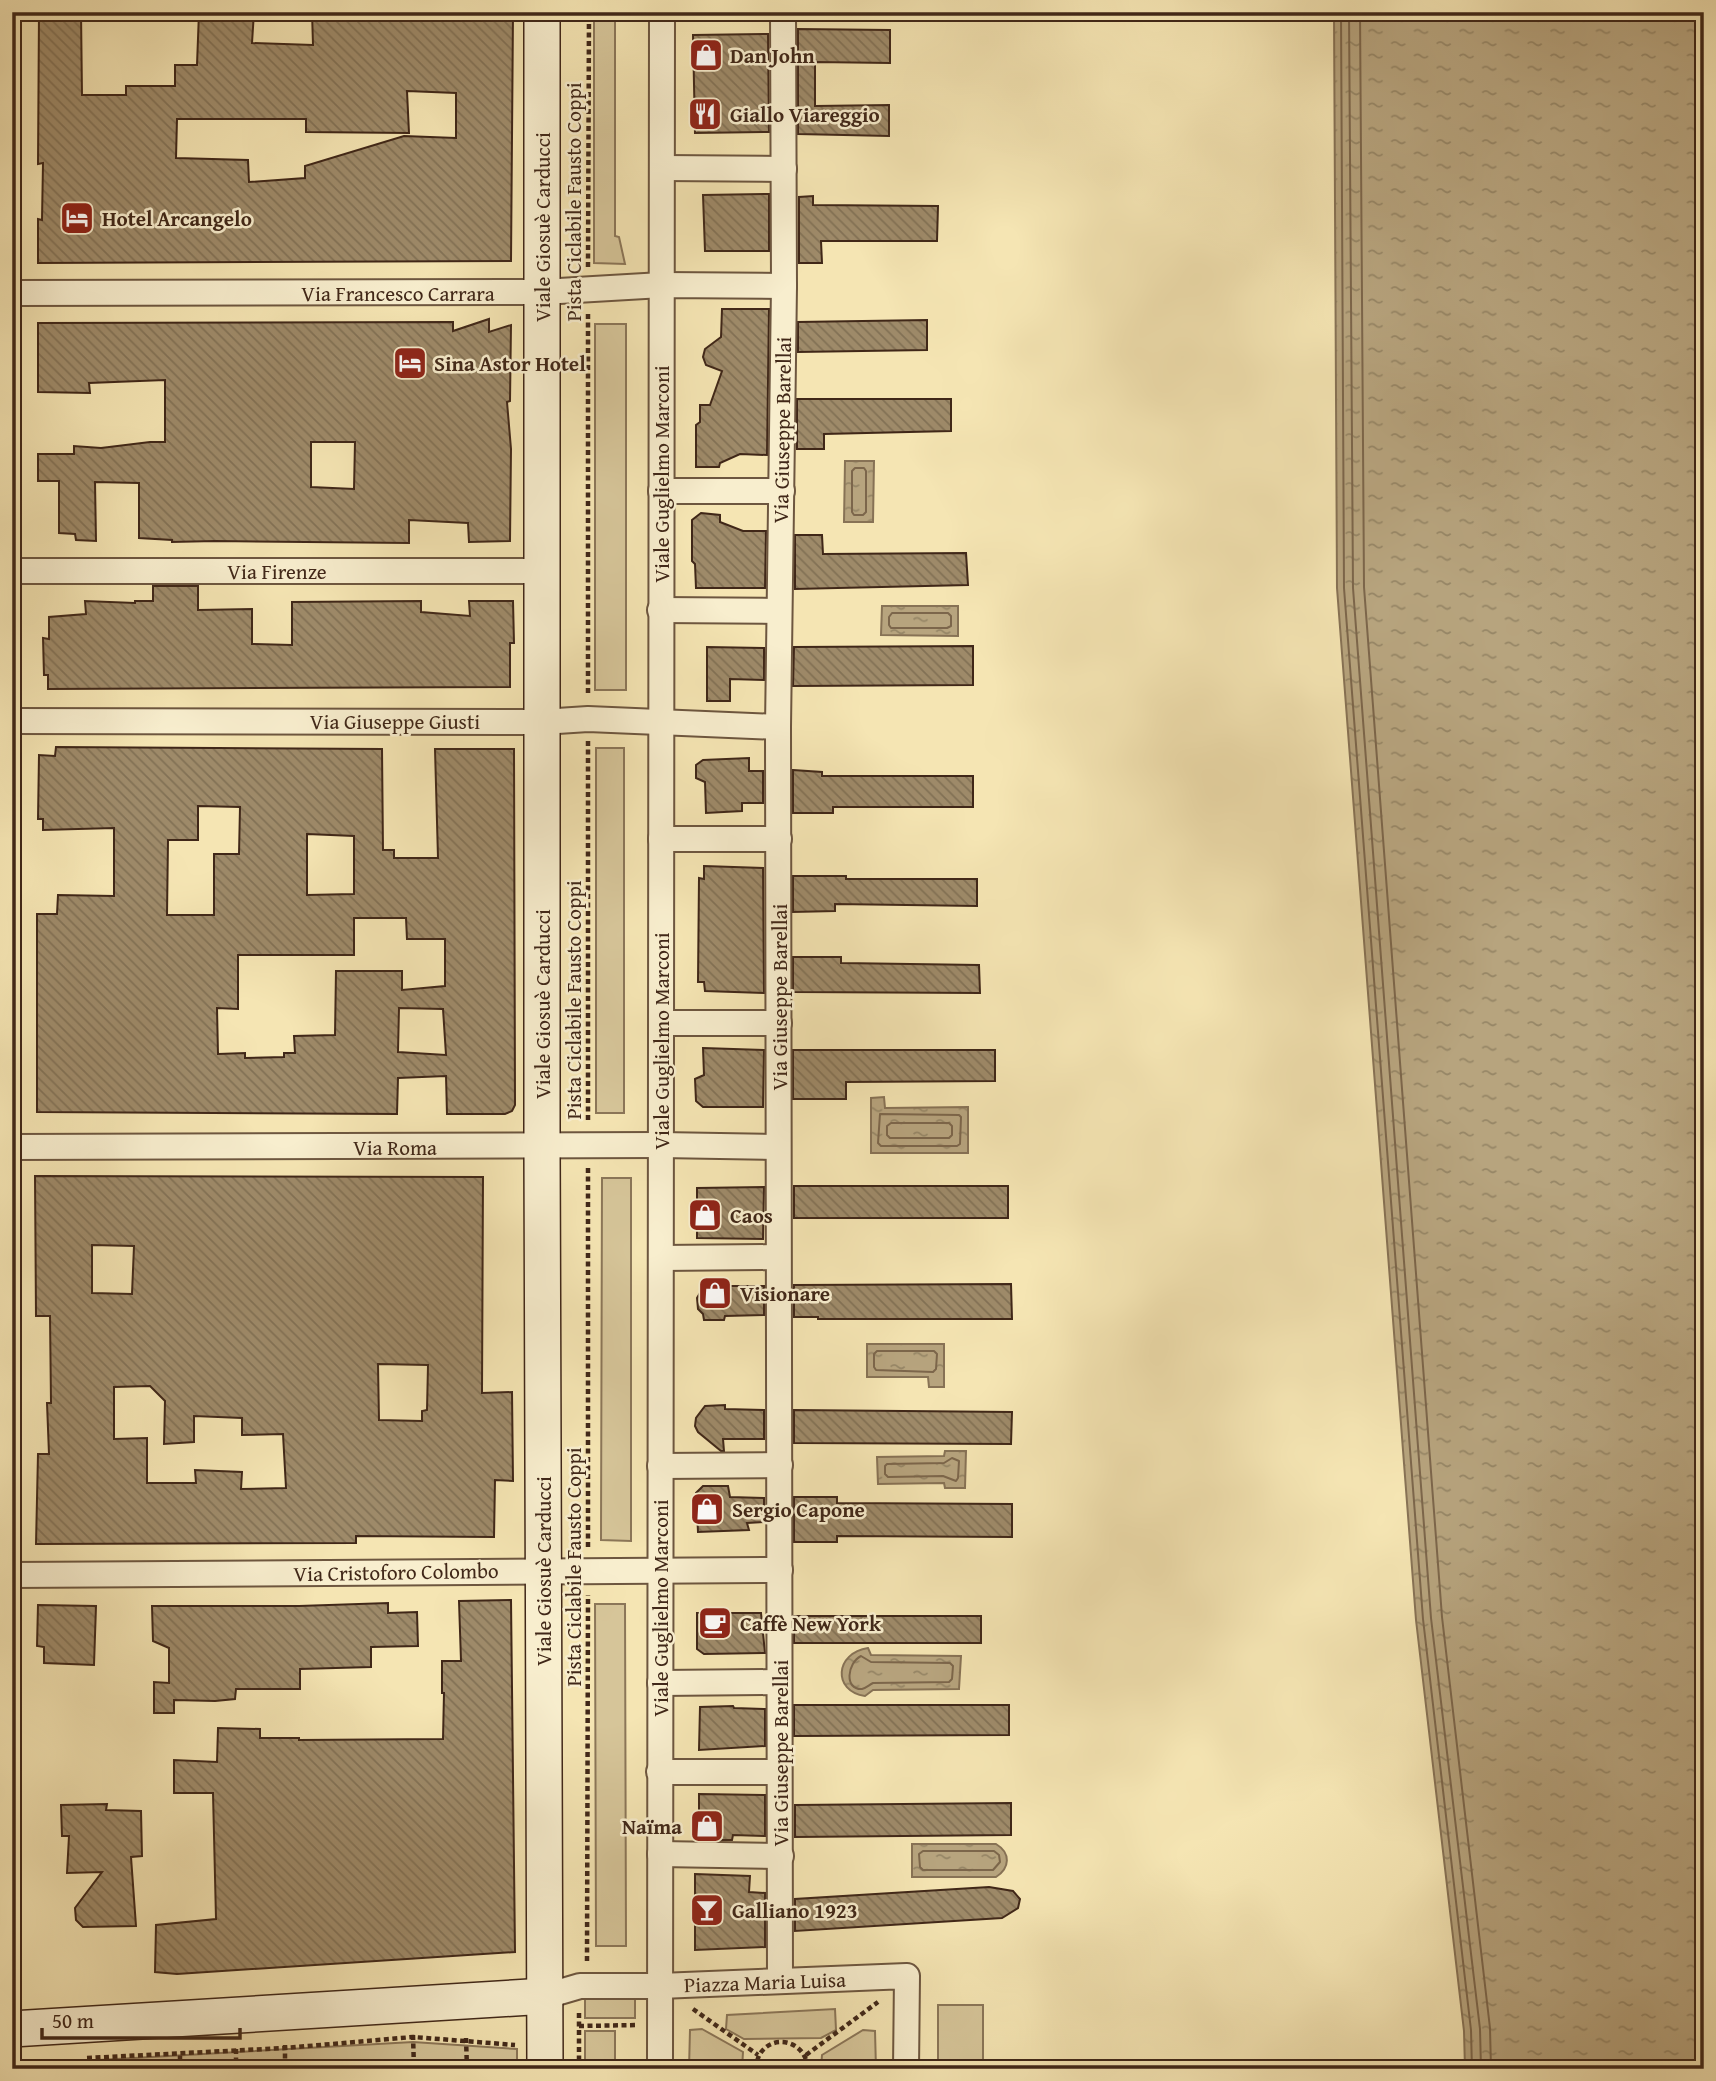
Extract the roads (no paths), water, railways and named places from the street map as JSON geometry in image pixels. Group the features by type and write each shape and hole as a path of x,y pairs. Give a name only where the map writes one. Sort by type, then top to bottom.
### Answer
{"street":[{"name":"Viale Giosuè Carducci","path":"542,12 542,1147 546,1996 556,2052"},
{"name":"Viale Guglielmo Marconi","path":"660,2069 662,12"},
{"name":"Via Giuseppe Barellai","path":"780,1981 778,727 784,286 783,12"},
{"path":"663,168 784,169"},
{"name":"Via Francesco Carrara","path":"12,293 542,292 662,285 784,286"},
{"path":"661,491 782,491"},
{"name":"Via Firenze","path":"12,571 542,571"},
{"path":"660,610 779,611"},
{"name":"Via Giuseppe Giusti","path":"12,721 542,722 588,719 778,727"},
{"path":"661,839 779,839"},
{"path":"662,1023 779,1023"},
{"name":"Via Roma","path":"12,1147 778,1147"},
{"path":"661,1258 778,1257"},
{"path":"660,1466 780,1465"},
{"name":"Via Cristoforo Colombo","path":"12,1575 780,1570"},
{"path":"660,1683 778,1682"},
{"path":"659,1772 779,1772"},
{"path":"660,1854 780,1856"},
{"name":"Piazza Maria Luisa","path":"660,1986 907,1976 906,2069"},
{"path":"12,2029 546,1996 580,1986 660,1986"}],"water":[{"path":"1334,12 1704,12 1704,2069 1465,2069 1464,2031 1416,1620 1337,588"},
{"path":"845,461 874,461 873,522 844,522"},
{"path":"882,606 958,606 958,636 881,635"},
{"path":"884,1097 885,1108 968,1107 968,1153 871,1153 871,1098"},
{"path":"867,1344 944,1344 944,1387 929,1387 928,1377 867,1377"},
{"path":"945,1451 966,1451 965,1488 945,1488 944,1483 878,1484 877,1457 944,1456"},
{"path":"868,1648 871,1655 961,1656 959,1689 873,1690 865,1696 854,1693 843,1680 844,1664 857,1651"},
{"path":"912,1844 996,1844 1007,1860 1004,1869 996,1877 912,1877"}],"place":[{"name":"Dan John","path":"706,55"},
{"name":"Giallo Viareggio","path":"705,114"},
{"name":"Hotel Arcangelo","path":"77,218"},
{"name":"Sina Astor Hotel","path":"410,363"},
{"name":"Caos","path":"705,1215"},
{"name":"Visionare","path":"715,1293"},
{"name":"Sergio Capone","path":"707,1509"},
{"name":"Caffè New York","path":"715,1623"},
{"name":"Naïma","path":"707,1826"},
{"name":"Galliano 1923","path":"707,1910"}]}
